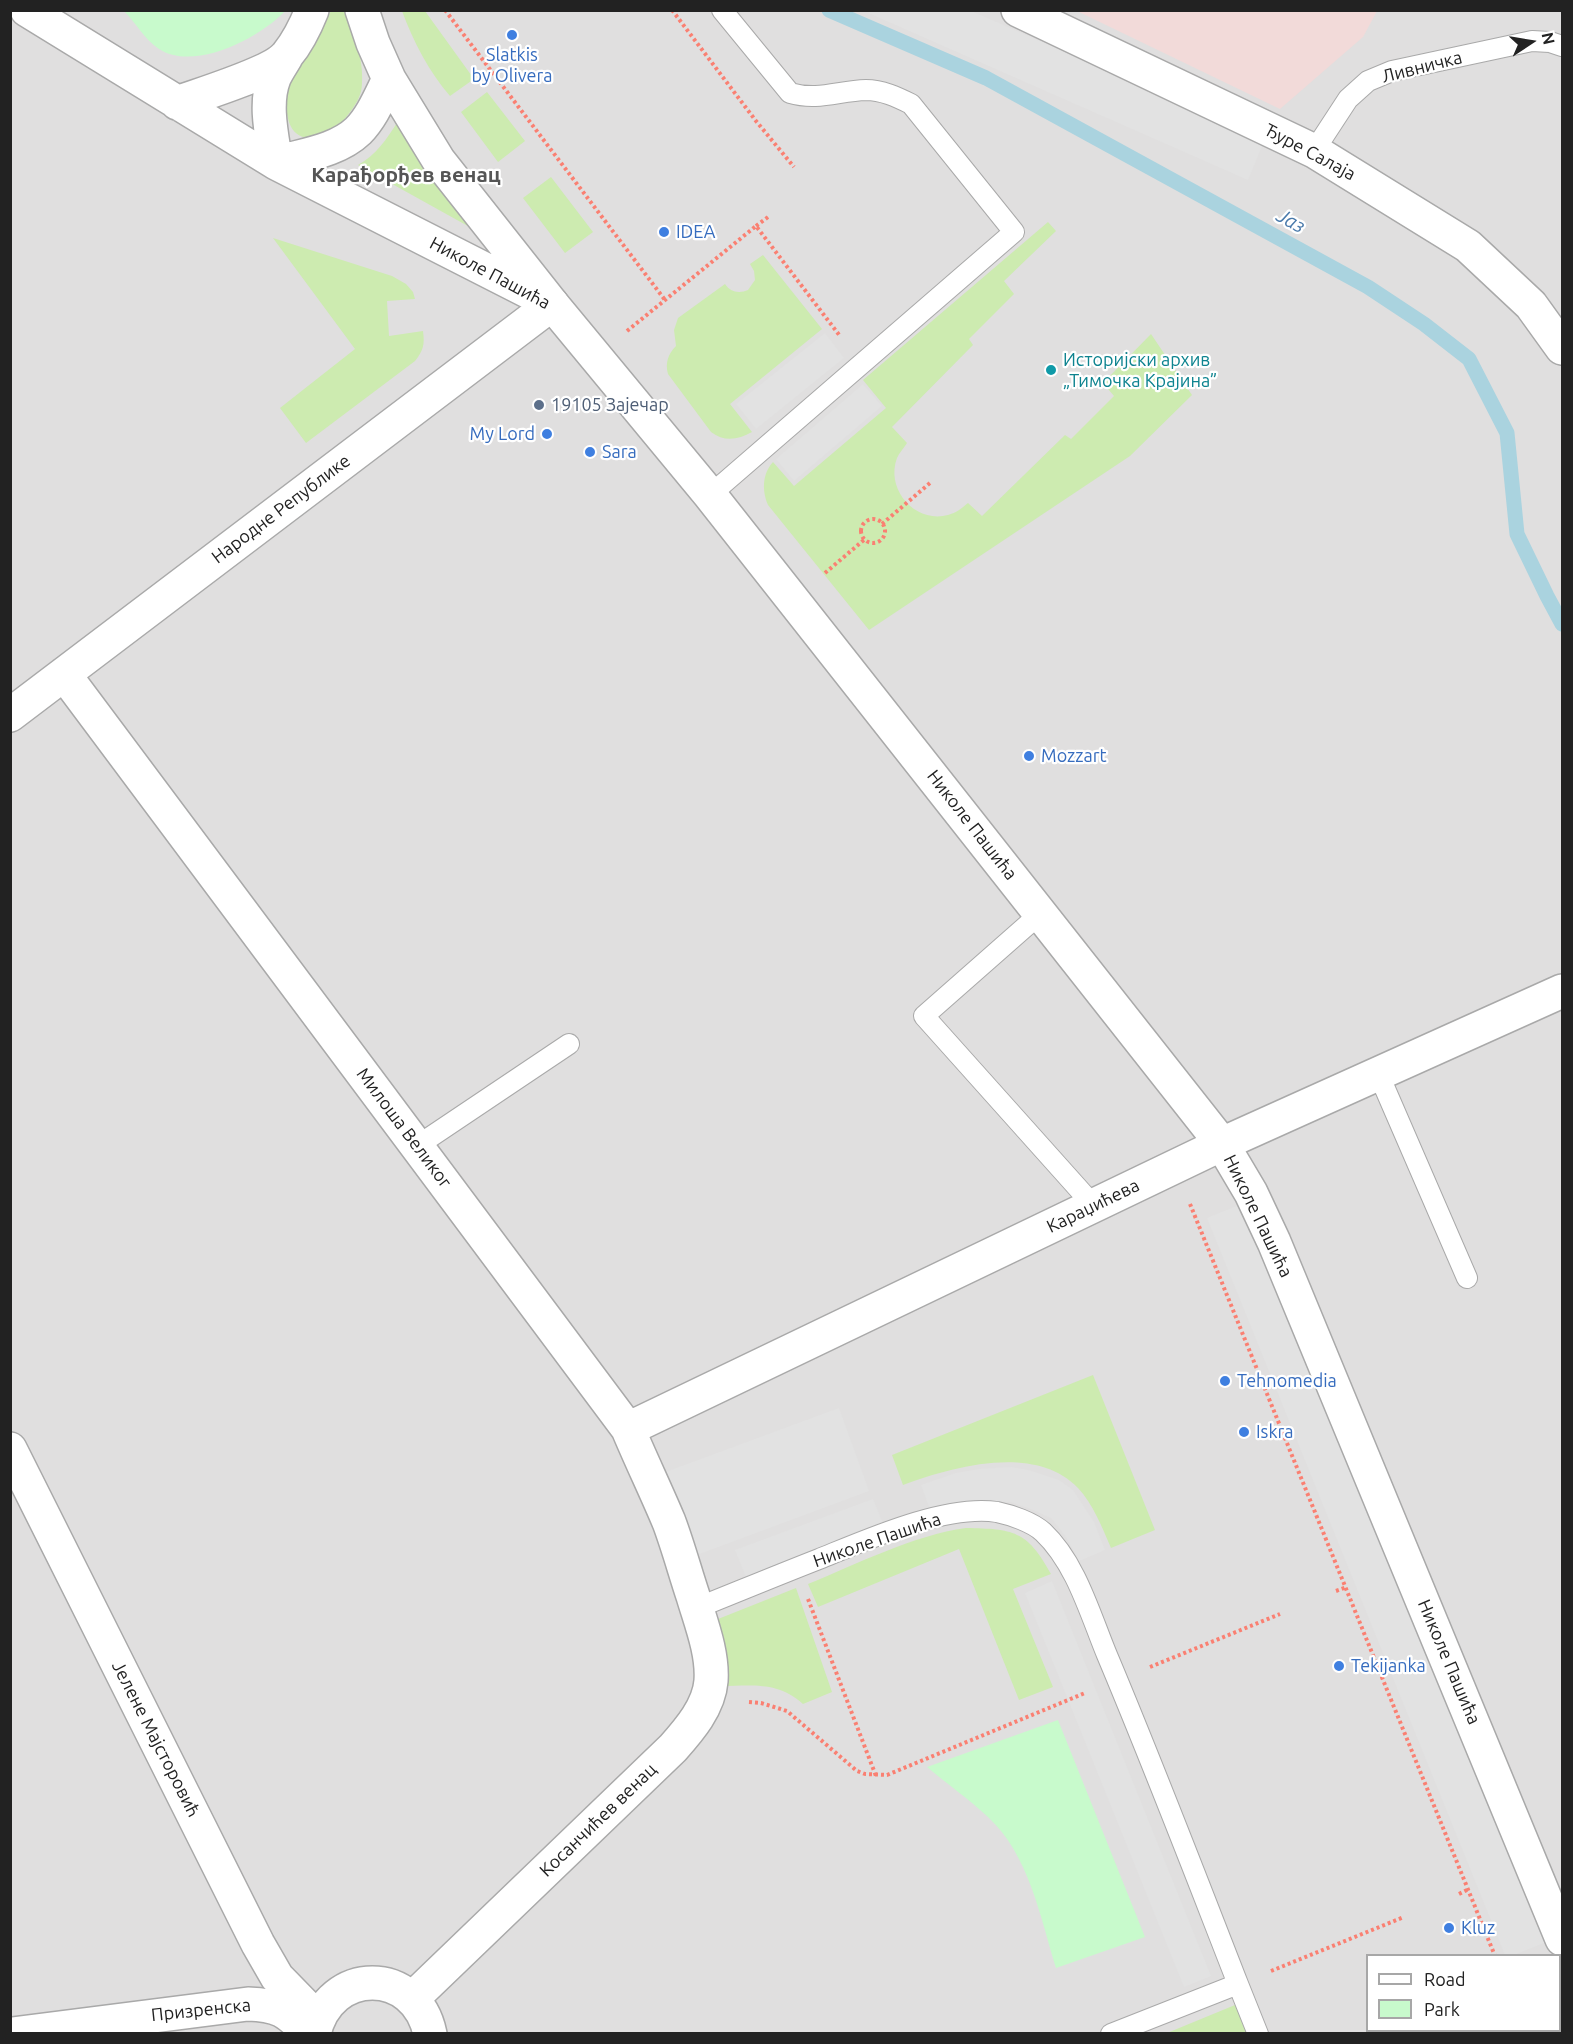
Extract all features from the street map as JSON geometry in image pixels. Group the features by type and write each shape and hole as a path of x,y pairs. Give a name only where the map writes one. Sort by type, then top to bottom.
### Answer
{"street":[{"name":"Николе Пашића","path":"27,10 276,163 552,304 710,495 1222,1144 1251,1193 1556,1903 1563,1939"},
{"path":"312,10 274,78 270,98 270,117 276,163 337,146 358,131 373,111 389,80"},
{"path":"362,10 389,80 439,161 552,304"},
{"name":"Ђуре Салаја","path":"1018,10 1314,151 1468,246 1531,305 1563,348"},
{"path":"177,103 243,80 286,57"},
{"name":"Народне Републике","path":"10,715 552,304"},
{"name":"Милоша Великог","path":"64,674 628,1429 669,1522 697,1608"},
{"name":"Караџићева","path":"628,1429 1222,1144 1563,992"},
{"name":"Јелене Мајсторовић","path":"10,1449 258,1944 277,1977 314,2028"},
{"name":"Косанчићев венац","path":"412,1999 673,1748 697,1717 707,1698 711,1683 711,1666 697,1608"},
{"path":"314,2028 328,2002 342,1990 360,1984 379,1983 397,1988 412,1999 423,2014 430,2034"},
{"name":"Призренска","path":"12,2034 248,2004 268,2005 287,2012 314,2028"}],"lane":[{"path":"710,495 1014,232 911,104 891,94 867,90 821,97 804,97 790,93 722,10"},
{"name":"Ливничка","path":"1314,151 1348,99 1368,81 1384,75 1532,41 1550,42 1563,46"},
{"path":"1041,913 924,1016 1094,1206"},
{"path":"417,1146 569,1044"},
{"path":"1378,1075 1467,1278"},
{"name":"Николе Пашића","path":"697,1608 868,1539 945,1516 973,1512 997,1512 1022,1520 1041,1530 1056,1548 1072,1574 1118,1681 1258,2034"},
{"path":"1111,2034 1238,1984"}],"path":[{"path":"445,10 665,300"},
{"path":"672,10 756,121 795,167"},
{"path":"620,338 768,217"},
{"path":"756,226 861,363"},
{"path":"882,524 930,483"},
{"path":"876,519 886,531 880,541 869,543 865,539 861,530 868,520 876,519"},
{"path":"824,574 865,539"},
{"path":"1175,1167 1494,1954"},
{"path":"796,1568 876,1776"},
{"path":"1336,1591 1347,1587"},
{"path":"707,1698 761,1703 787,1711 857,1771 876,1776 887,1775 1280,1614"},
{"path":"1459,1894 1469,1889"},
{"path":"1238,1984 1404,1917"}],"shaded area":[{"path":"11,11 1562,11 1562,2033 11,2034"},
{"path":"864,11 971,11 1265,139 1248,180"},
{"path":"1077,11 1377,11 1363,37 1280,109"},
{"path":"825,333 844,358 756,429 736,404"},
{"path":"863,384 882,406 794,481 776,459"},
{"path":"1249,1201 1549,1941 1516,1954 1505,1954 1207,1218"},
{"path":"839,1408 869,1491 694,1556 663,1473"},
{"path":"1011,1467 1059,1480 1073,1490 1094,1522 1105,1550 1079,1561 1066,1537 1051,1518 1011,1502 986,1501 931,1512 921,1485 956,1473"},
{"path":"873,1499 884,1526 746,1577 735,1550"},
{"path":"1052,1581 1211,1976 1184,1987 1025,1593"}],"green space":[{"path":"124,11 285,11 260,32 243,41 226,49 190,57 173,55 159,49"},
{"path":"331,11 347,11 358,46 362,74 361,92 355,105 336,130 320,137 302,137 296,133 289,122 288,91 300,60"},
{"path":"402,11 425,11 474,79 450,96 422,56"},
{"path":"487,92 525,141 498,162 461,112"},
{"path":"398,121 475,230 358,165 381,146"},
{"path":"551,177 593,232 565,253 523,198"},
{"path":"1048,222 1056,231 1004,281 1014,294 969,339 973,345 892,427 907,443 897,458 894,470 895,482 906,502 925,514 936,516 954,513 968,503 982,516 1065,435 1071,439 1114,396 1103,383 1151,334 1192,395 1130,456 869,630 768,505 764,488 769,467 773,462 794,486 886,408 863,380"},
{"path":"273,238 392,276 406,284 413,292 415,299 387,301 389,336 423,331 423,348 415,361 306,443 280,408 355,349"},
{"path":"763,255 822,329 730,404 752,432 742,437 726,439 711,432 668,374 667,362 676,346 674,330 678,318 725,284 735,292 748,290 755,280 750,264"},
{"path":"1093,1375 1155,1530 1111,1548 1093,1508 1078,1488 1060,1474 1039,1466 993,1463 969,1466 903,1485 892,1455"},
{"path":"966,1528 996,1529 1017,1535 1034,1548 1051,1574 1013,1589 1053,1687 1019,1700 959,1549 818,1607 808,1584 906,1544"},
{"path":"796,1588 832,1692 803,1704 784,1691 774,1688 721,1686 713,1621"},
{"path":"1058,1720 1145,1937 1056,1968 1031,1887 1014,1849 988,1817 927,1767"},
{"path":"1235,2005 1247,2033 1167,2033"}],"waterway":[{"name":"Јаз","path":"829,10 986,78 1368,287 1424,324 1469,359 1507,433 1517,534 1562,624"}],"place":[{"name":"Slatkis by Olivera","path":"512,35"},
{"name":"IDEA","path":"664,232"},
{"name":"Историјски архив „Тимочка Крајина”","path":"1051,370"},
{"name":"19105 Зајечар","path":"539,405"},
{"name":"My Lord","path":"547,434"},
{"name":"Sara","path":"590,452"},
{"name":"Mozzart","path":"1029,756"},
{"name":"Tehnomedia","path":"1225,1381"},
{"name":"Iskra","path":"1244,1432"},
{"name":"Tekijanka","path":"1339,1666"},
{"name":"Kluz","path":"1449,1928"}],"district":[{"name":"Карађорђев венац","path":"406,175"}]}
